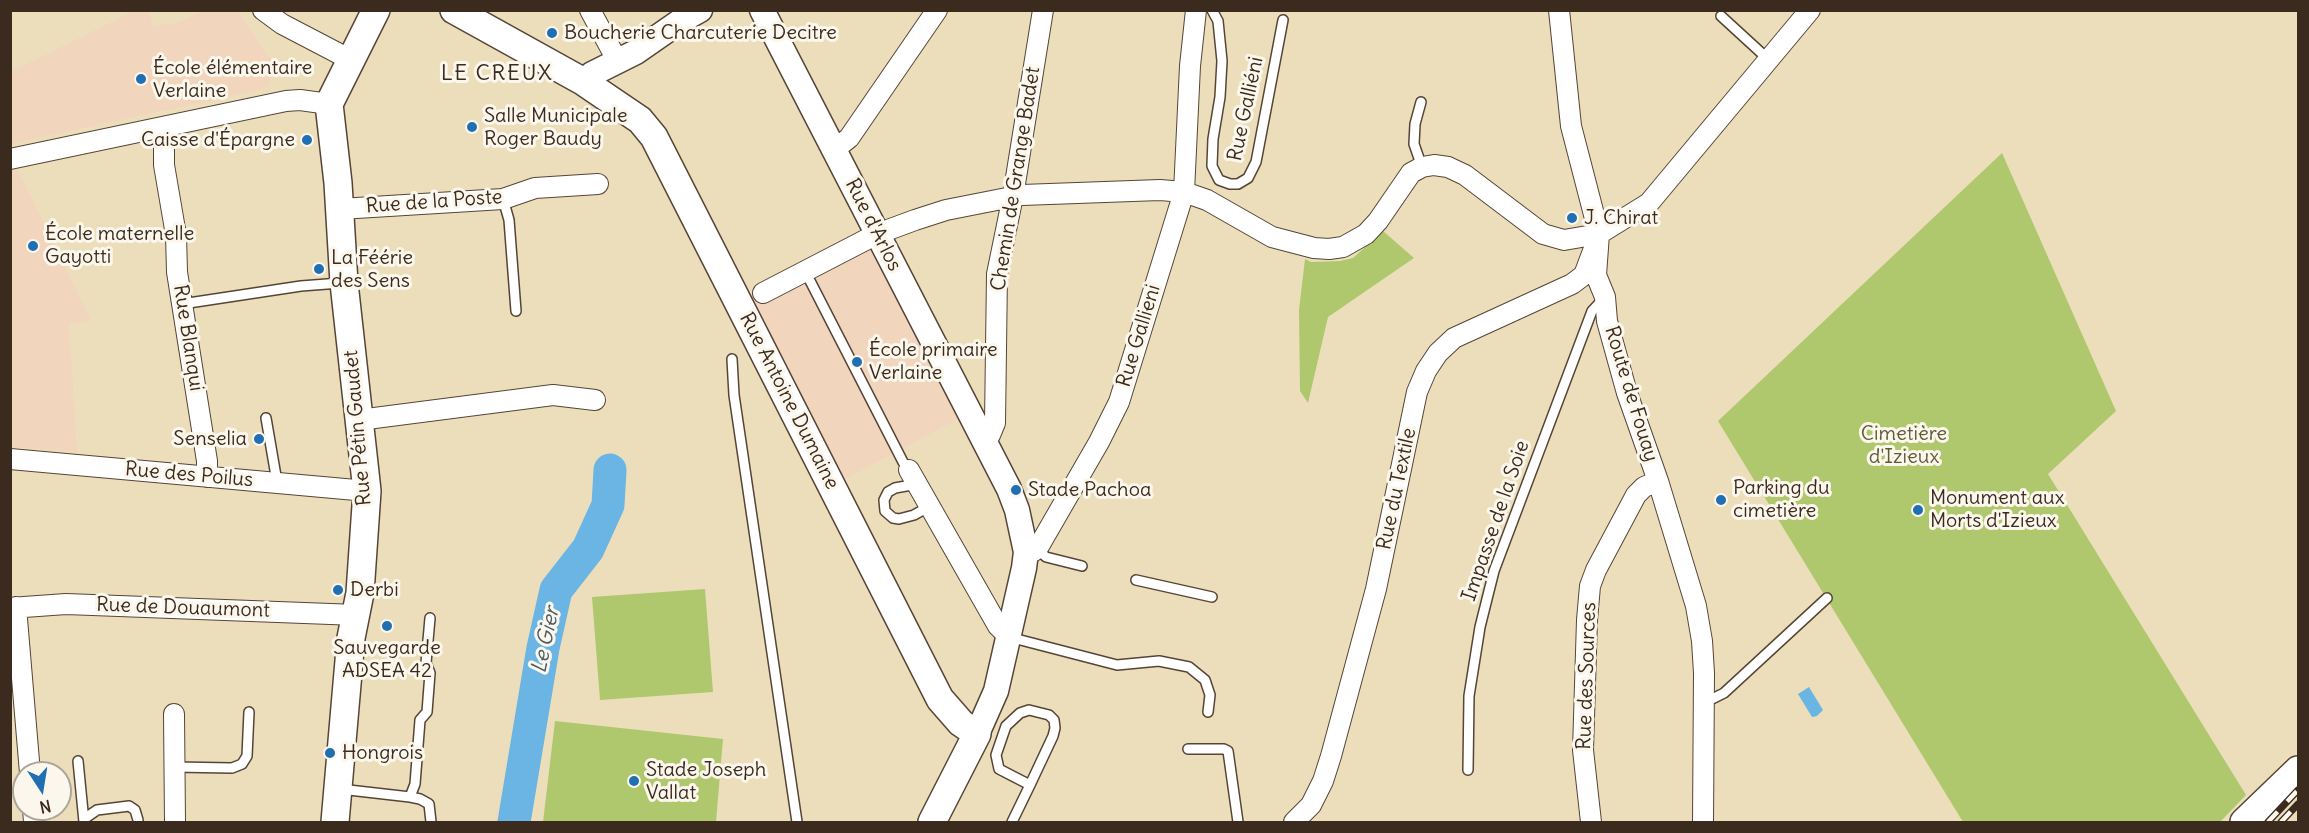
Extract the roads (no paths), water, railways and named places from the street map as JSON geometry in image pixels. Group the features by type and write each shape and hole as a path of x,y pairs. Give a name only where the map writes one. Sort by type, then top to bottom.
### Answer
{"main road":[{"path":"329,104 376,10"},
{"name":"Rue Antoine Dumaine","path":"454,10 584,82 640,120 654,137 939,699 960,723 977,734"},
{"name":"Rue Pétin Gaudet","path":"329,104 340,209 344,283 367,491 360,592 351,638 335,822"},
{"name":"Rue Gallieni","path":"937,821 977,734"},
{"path":"2244,822 2298,770"}],"street":[{"path":"263,10 282,24 351,60"},
{"path":"590,10 618,62"},
{"path":"584,82 592,74 618,62 700,10"},
{"name":"Rue d'Arlos","path":"762,10 984,440"},
{"path":"835,149 849,138 937,10"},
{"name":"Chemin de Grange Badet","path":"984,440 990,435 995,423 996,289 1043,10"},
{"name":"Rue Gallieni","path":"977,734 996,691 1031,550 1099,442 1119,402 1184,192 1190,66 1196,10"},
{"name":"Route de Fouay","path":"1559,10 1571,126 1599,234 1596,275 1605,297 1607,321 1615,352 1696,606 1702,641 1705,699 1703,822"},
{"path":"764,292 877,234 946,210 1013,196 1160,190 1184,192 1208,200 1272,237 1329,249 1343,247 1366,234 1378,221 1411,173 1422,167 1434,165 1448,167 1465,175 1543,234 1564,240 1599,234 1648,203 1810,10"},
{"path":"10,159 286,101 300,100 329,104"},
{"name":"Rue Blanqui","path":"161,128 164,138 164,165 176,235 177,272 207,461 207,477"},
{"name":"Rue de la Poste","path":"340,209 503,199 535,188 598,184"},
{"name":"Rue du Textile","path":"1294,822 1311,805 1323,781 1331,756 1376,589 1417,392 1426,371 1438,353 1454,338 1572,284 1584,275 1599,234"},
{"path":"359,420 553,395 595,400"},
{"path":"984,440 1009,489 1031,550"},
{"name":"Rue des Poilus","path":"10,459 367,491"},
{"path":"913,477 998,626 1009,635"},
{"name":"Rue des Sources","path":"1592,822 1583,750 1590,586 1596,570 1636,495 1644,487 1658,481"},
{"name":"Rue de Douaumont","path":"13,607 66,604 357,615"},
{"path":"13,607 23,761"},
{"path":"174,714 175,822"}],"lane":[{"name":"Rue Galliéni","path":"1212,10 1218,21 1222,61 1212,166 1219,180 1230,184 1238,184 1248,178 1256,162 1283,20"},
{"path":"1721,16 1769,60"},
{"path":"1421,102 1415,124 1414,144 1422,167"},
{"path":"503,199 509,220 516,311"},
{"path":"805,271 903,462 913,477 888,492 884,500 885,510 893,518 899,519 914,515 930,506"},
{"path":"182,304 301,286 344,283"},
{"name":"Impasse de la Soie","path":"1468,770 1469,696 1480,627 1492,580 1542,440 1592,311 1605,297"},
{"path":"732,359 734,395 797,822"},
{"path":"266,418 276,476 275,483"},
{"path":"1031,550 1046,557 1082,566"},
{"path":"1136,580 1212,597"},
{"path":"1705,699 1712,699 1724,693 1827,598"},
{"path":"410,797 415,784 420,720 427,712 430,673 426,663 430,618"},
{"path":"1009,635 1117,665 1159,661 1189,667 1205,680 1210,695 1208,712"},
{"path":"1012,822 1030,785 1055,728 1054,720 1049,715 1029,710 1020,713 1006,726 996,755 999,769 1030,785"},
{"path":"174,767 232,768 242,764 246,756 249,712"},
{"path":"1188,749 1228,751 1238,822"},
{"path":"78,761 84,821"},
{"path":"337,788 420,799 429,804 431,822"},
{"path":"84,821 97,810 129,806 135,810 138,820"}],"water":[{"path":"1809,687 1823,710 1817,716 1812,717 1798,694"}],"waterway":[{"name":"Le Gier","path":"514,822 543,648 556,590 588,549 608,505 610,470"}],"railway":[{"path":"2268,822 2298,790"},
{"path":"2281,822 2298,804"}],"place":[{"name":"Boucherie Charcuterie Decitre","path":"552,33"},
{"name":"École élémentaire Verlaine","path":"141,79"},
{"name":"Salle Municipale Roger Baudy","path":"472,127"},
{"name":"Caisse d'Épargne","path":"307,140"},
{"name":"J. Chirat","path":"1572,218"},
{"name":"École maternelle Gayotti","path":"33,246"},
{"name":"La Féérie des Sens","path":"319,269"},
{"name":"École primaire Verlaine","path":"857,362"},
{"name":"Senselia","path":"259,439"},
{"name":"Stade Pachoa","path":"1016,490"},
{"name":"Parking du cimetière","path":"1721,500"},
{"name":"Monument aux Morts d'Izieux","path":"1918,510"},
{"name":"Derbi","path":"338,590"},
{"name":"Sauvegarde ADSEA 42","path":"387,626"},
{"name":"Hongrois","path":"330,753"},
{"name":"Stade Joseph Vallat","path":"634,781"}],"district":[{"name":"LE CREUX","path":"497,74"}],"park label":[{"name":"Cimetière d'Izieux","path":"1904,446"}]}
